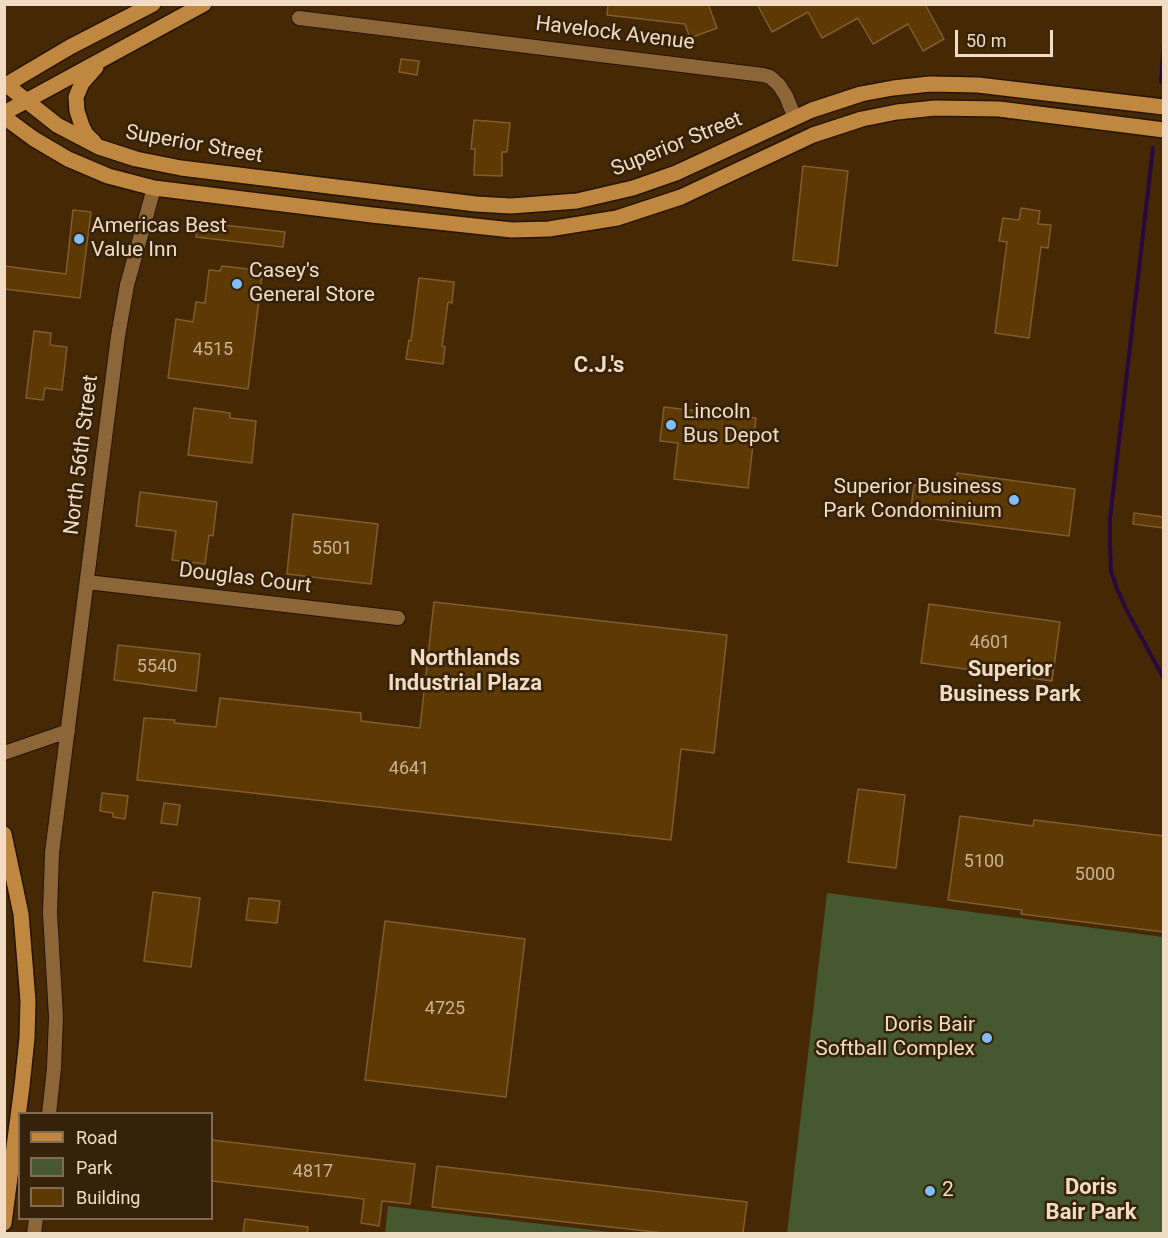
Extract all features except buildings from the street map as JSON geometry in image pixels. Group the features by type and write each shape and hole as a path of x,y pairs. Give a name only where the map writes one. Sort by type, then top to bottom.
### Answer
{"main road":[{"path":"5,85 70,47 153,4"},
{"path":"204,4 25,101 4,115 34,139 68,159 108,176 154,188 479,228 512,230 549,229 617,218 681,196 813,135 862,119 888,114 935,108 978,108 1164,130"},
{"path":"99,147 86,134 82,126 77,111 76,97 82,83 103,58"},
{"name":"Superior Street","path":"5,85 57,125 99,147 136,159 181,168 476,204 511,206 578,201 633,188 676,173 795,118 861,94 893,88 930,84 978,85 1164,107"},
{"path":"4,834 21,914 28,1002 27,1038 19,1112"},
{"path":"4,1223 18,1116"}],"street":[{"name":"Havelock Avenue","path":"300,18 763,75 770,77 779,86 795,118"},
{"name":"North 56th Street","path":"49,1112 56,1017 50,921 51,863 119,328 135,254 154,188"},
{"name":"Douglas Court","path":"87,582 398,618"},
{"path":"4,753 68,731"}],"green space":[{"name":"Doris Bair Softball Complex","path":"827,893 1163,937 1163,1233 787,1233"},
{"path":"388,1206 421,1210 619,1233 385,1233"}],"waterway":[{"path":"1161,82 1164,43"},
{"path":"1153,148 1110,519 1110,543 1111,571 1117,589 1164,679"}],"place":[{"name":"Americas Best Value Inn","path":"79,239"},
{"name":"Casey's General Store","path":"237,284"},
{"name":"Lincoln Bus Depot","path":"671,425"},
{"name":"Superior Business Park Condominium","path":"1014,500"},
{"name":"Doris Bair Softball Complex","path":"987,1038"},
{"name":"2","path":"930,1191"}],"district":[{"name":"C.J.'s","path":"599,366"},
{"name":"Northlands Industrial Plaza","path":"465,672"},
{"name":"Superior Business Park","path":"1010,682"},
{"name":"Doris Bair Park","path":"1091,1200"}]}
